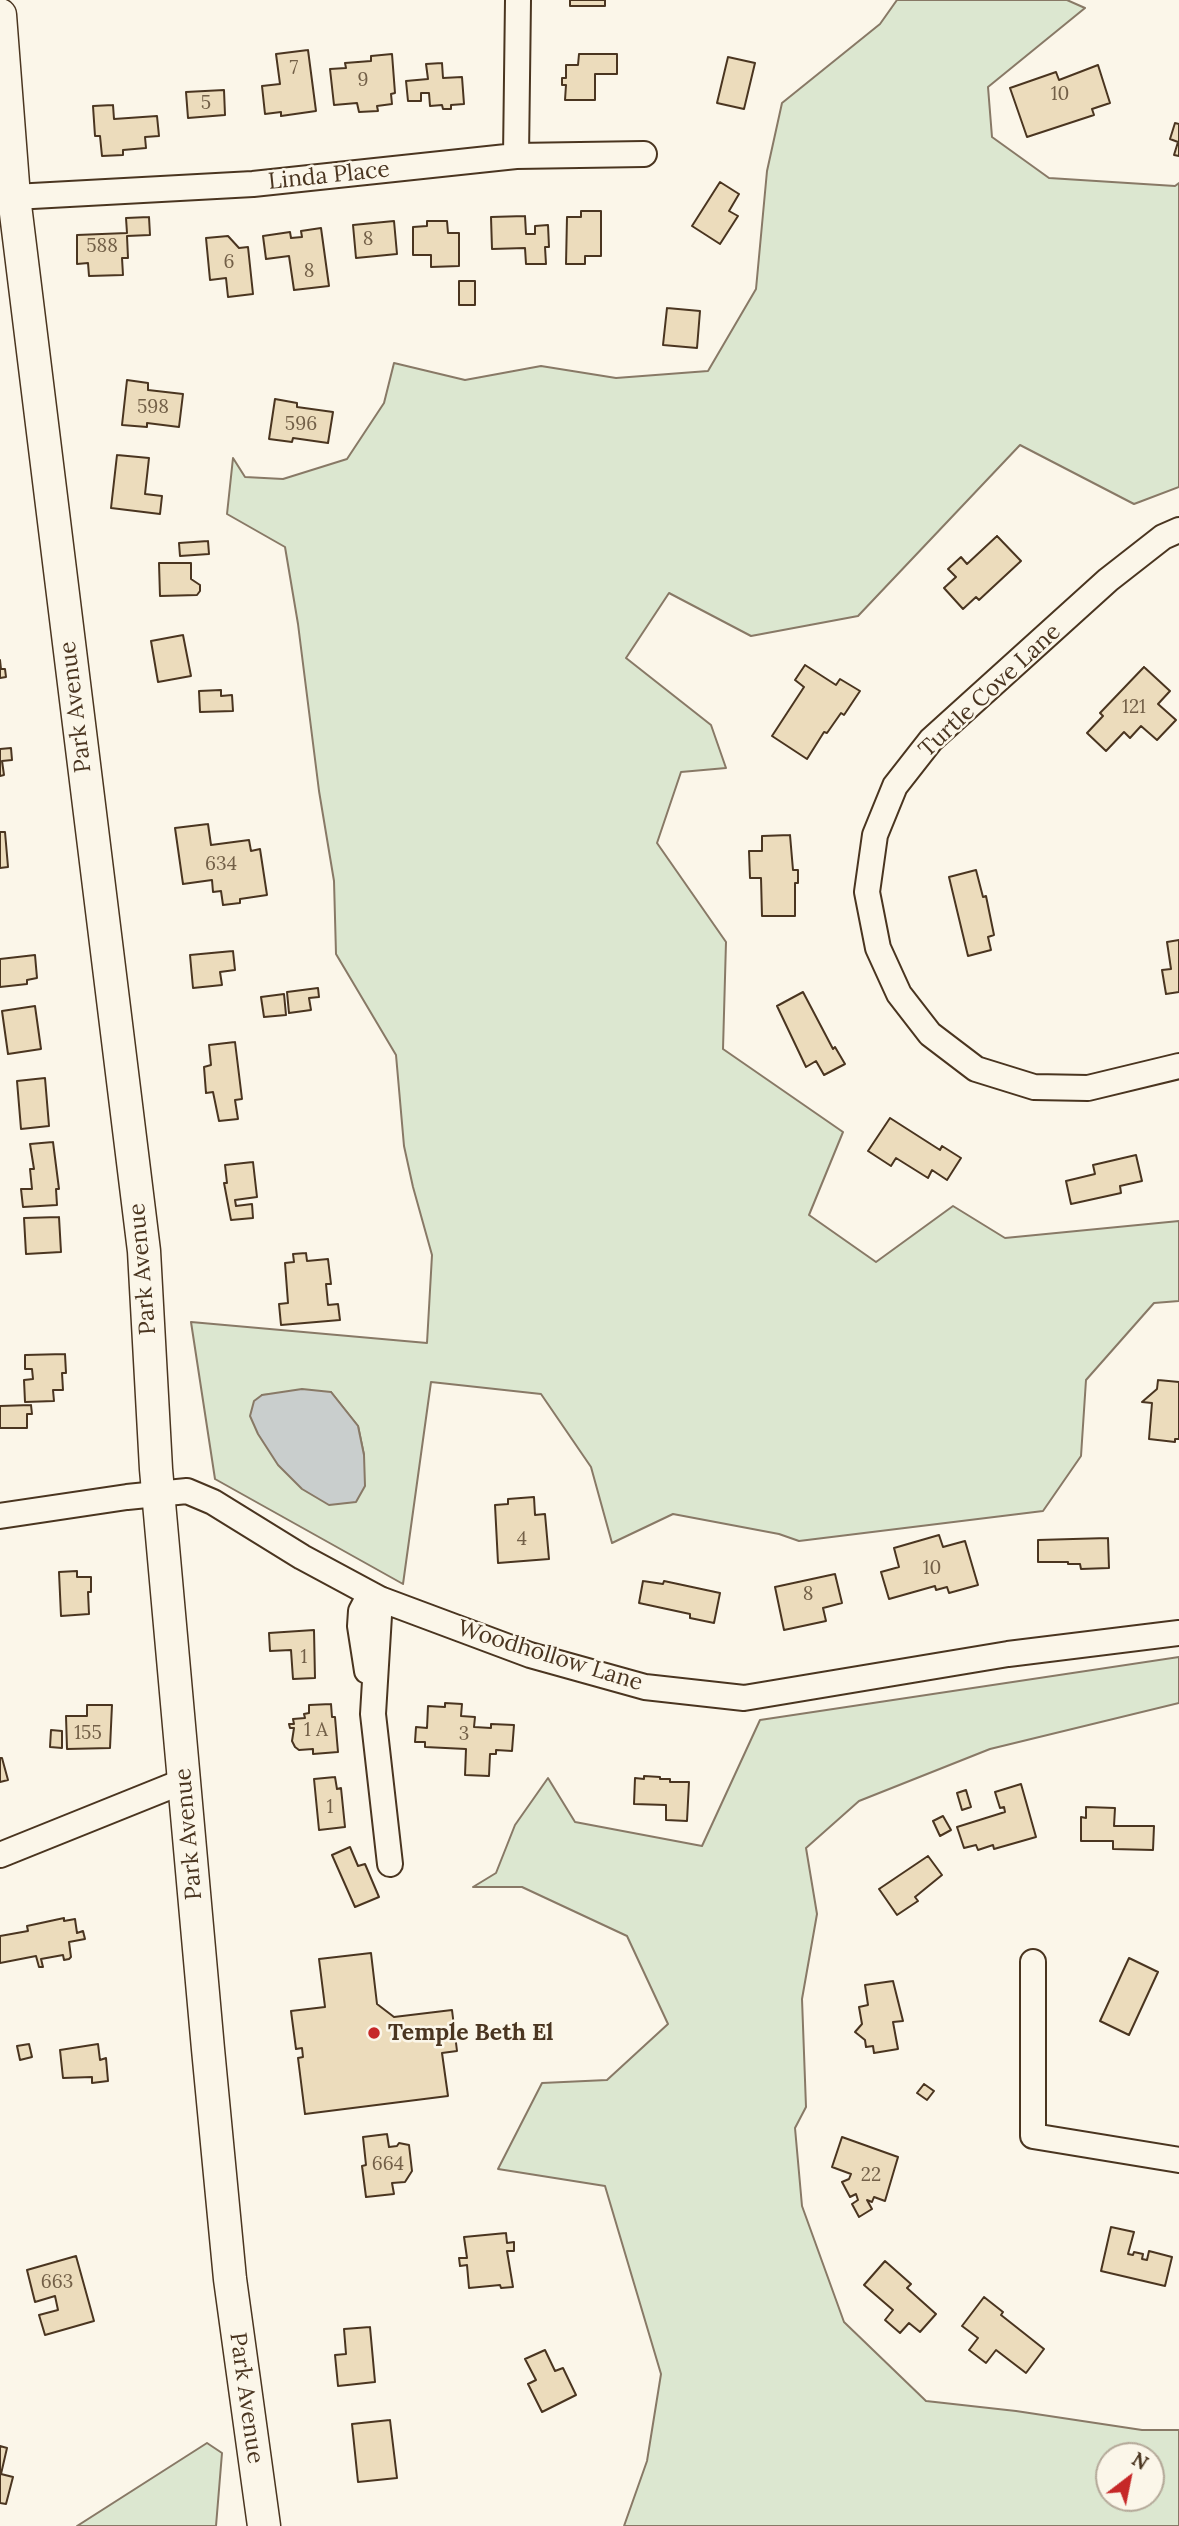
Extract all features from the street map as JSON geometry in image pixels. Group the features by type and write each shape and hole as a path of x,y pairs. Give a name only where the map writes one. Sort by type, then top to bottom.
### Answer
{"main road":[{"name":"Park Avenue","path":"0,15 14,197 144,1251 159,1494 230,2279 264,2526"}],"street":[{"path":"516,156 518,0"},
{"name":"Linda Place","path":"14,197 253,184 516,156 644,154"},
{"name":"Turtle Cove Lane","path":"1179,530 1163,537 1108,580 931,740 895,786 876,835 867,892 878,948 899,994 930,1034 976,1069 1034,1087 1088,1088 1179,1066"},
{"name":"Woodhollow Lane","path":"0,1516 20,1511 187,1491 214,1502 302,1557 375,1597 530,1654 645,1687 744,1698 1008,1654 1179,1633"},
{"path":"375,1597 362,1611 360,1626 390,1864"},
{"path":"0,1855 184,1782"},
{"path":"1033,1962 1033,2136 1179,2160"}],"green space":[{"path":"897,0 1067,0 1085,8 988,87 992,137 1049,178 1175,186 1179,183 1179,487 1134,504 1020,445 858,616 751,636 669,593 626,658 711,725 726,768 681,772 657,843 726,942 723,1049 843,1132 809,1215 876,1262 953,1206 1005,1238 1179,1221 1179,1301 1154,1303 1086,1380 1081,1456 1043,1511 799,1541 779,1534 673,1514 612,1543 591,1467 541,1394 431,1382 403,1584 215,1479 191,1322 427,1343 432,1255 404,1146 396,1055 336,954 334,881 285,547 227,514 233,458 245,477 283,479 347,459 384,403 394,363 465,380 541,366 616,378 708,371 756,289 767,171 782,103 880,24","holes":["331,1392 358,1426 364,1455 262,1395"]},
{"path":"1179,1657 1179,1703 990,1749 859,1801 806,1848 817,1914 802,1999 806,2107 795,2128 802,2206 844,2322 926,2401 1142,2430 1179,2430 1179,2526 624,2526 647,2461 661,2374 605,2186 498,2169 542,2083 607,2080 668,2024 627,1936 522,1887 473,1887 496,1873 515,1825 548,1778 575,1822 702,1846 760,1720"},
{"path":"207,2443 222,2453 216,2526 77,2526"}],"shaded area":[{"path":"302,1389 331,1392 358,1426 364,1455 365,1486 356,1502 329,1505 302,1489 278,1465 258,1434 250,1416 254,1401 262,1395"}],"building":[{"path":"570,0 605,0 605,6 570,6"},
{"path":"308,50 316,111 281,116 281,112 265,114 262,86 280,84 276,54"},
{"path":"392,54 395,93 391,94 392,104 377,106 378,111 359,112 357,103 334,105 330,69 346,68 345,63 371,61 371,56"},
{"path":"579,54 617,54 617,74 595,74 595,100 565,100 566,85 562,85 562,78 566,78 566,65 578,65"},
{"path":"728,57 755,63 744,109 717,103"},
{"path":"442,63 443,78 462,77 464,104 451,105 451,109 443,109 442,105 430,106 429,93 421,93 421,101 408,101 406,81 428,79 426,64"},
{"path":"1098,65 1110,103 1092,109 1094,115 1027,137 1010,88 1056,72 1059,80"},
{"path":"224,90 225,115 188,118 186,92"},
{"path":"113,105 114,119 157,116 159,136 145,137 146,148 123,150 123,155 102,156 100,136 95,136 93,106"},
{"path":"1175,123 1179,124 1179,156 1174,155 1178,142 1170,139"},
{"path":"720,182 739,194 729,211 738,216 720,244 692,226"},
{"path":"581,211 601,211 601,256 585,256 585,264 566,264 567,217 581,217"},
{"path":"525,216 526,234 535,234 535,226 548,225 549,247 545,247 546,264 526,264 525,248 492,249 491,217"},
{"path":"149,217 150,235 127,236 128,258 122,258 123,275 89,276 88,263 77,264 77,235 127,233 126,218"},
{"path":"394,221 397,254 356,258 353,225"},
{"path":"427,221 447,221 448,233 459,233 459,266 431,267 431,255 413,255 413,227 427,226"},
{"path":"321,228 329,286 294,290 289,256 266,259 263,236 290,232 291,238 302,237 301,231"},
{"path":"228,236 239,248 248,247 253,294 228,297 226,278 210,280 206,238"},
{"path":"459,281 475,281 475,305 459,305"},
{"path":"667,308 700,311 697,348 663,345"},
{"path":"127,380 148,383 148,390 183,394 179,427 147,423 147,427 122,425"},
{"path":"275,399 297,403 297,407 333,412 328,443 293,438 292,442 269,439"},
{"path":"117,455 149,458 145,494 162,496 160,514 111,508"},
{"path":"997,536 1021,561 979,600 976,597 963,609 944,588 956,577 948,569 961,557 967,564"},
{"path":"208,541 209,554 180,556 179,543"},
{"path":"159,563 191,563 191,579 200,585 197,595 160,596"},
{"path":"183,635 191,676 158,682 151,641"},
{"path":"0,660 1,669 5,669 6,677 0,678"},
{"path":"805,665 836,685 840,679 860,691 844,715 841,713 827,733 824,732 807,759 772,736 804,687 795,680"},
{"path":"1144,667 1170,691 1158,704 1176,720 1157,740 1141,726 1130,738 1124,732 1106,751 1087,733 1103,716 1100,713"},
{"path":"221,690 221,696 232,695 233,711 200,712 199,691"},
{"path":"11,748 12,760 2,761 4,775 0,776 0,749"},
{"path":"208,824 211,845 249,840 251,851 260,849 267,895 223,905 221,891 213,892 212,880 183,884 175,828"},
{"path":"0,832 5,832 8,867 0,868"},
{"path":"790,835 793,870 798,870 798,883 795,883 795,916 762,916 761,878 750,878 749,851 762,851 762,836"},
{"path":"976,870 983,897 986,896 994,935 988,937 991,950 968,956 949,877"},
{"path":"1179,940 1179,992 1166,994 1162,970 1171,969 1167,942"},
{"path":"233,951 235,970 220,972 222,985 193,988 190,955"},
{"path":"35,955 37,978 27,980 27,984 0,987 0,959"},
{"path":"318,988 319,997 309,998 311,1010 289,1013 287,992"},
{"path":"803,992 833,1049 835,1047 845,1064 824,1075 816,1061 806,1067 777,1006"},
{"path":"284,994 286,1015 264,1017 261,997"},
{"path":"35,1006 41,1049 8,1054 2,1011"},
{"path":"235,1042 242,1099 235,1100 238,1119 219,1121 213,1092 206,1093 204,1067 211,1065 209,1045"},
{"path":"45,1078 49,1126 21,1129 17,1081"},
{"path":"890,1118 940,1150 942,1146 961,1158 947,1180 932,1170 928,1178 896,1158 891,1166 868,1151"},
{"path":"53,1142 59,1189 56,1189 57,1205 23,1207 21,1189 32,1189 30,1169 34,1169 30,1144"},
{"path":"1136,1155 1142,1181 1120,1186 1121,1193 1071,1204 1066,1181 1095,1174 1093,1165"},
{"path":"253,1162 257,1197 235,1200 236,1206 252,1204 253,1218 231,1220 224,1183 227,1183 225,1165"},
{"path":"59,1217 61,1252 26,1254 24,1218"},
{"path":"306,1253 307,1261 328,1259 331,1284 326,1284 328,1305 338,1304 340,1320 281,1325 279,1304 288,1303 285,1263 294,1262 293,1254"},
{"path":"65,1354 63,1390 53,1390 54,1401 25,1402 24,1380 33,1379 32,1369 25,1369 25,1355"},
{"path":"1158,1380 1179,1382 1179,1439 1175,1439 1175,1442 1149,1439 1152,1403 1142,1402 1157,1389"},
{"path":"31,1405 32,1414 27,1414 27,1428 0,1428 0,1406"},
{"path":"534,1497 535,1515 545,1514 549,1559 498,1563 495,1505 508,1504 508,1499"},
{"path":"939,1535 943,1547 965,1541 978,1585 949,1593 947,1587 936,1590 935,1586 889,1599 881,1572 899,1567 894,1548"},
{"path":"1108,1538 1109,1568 1081,1569 1080,1564 1068,1562 1038,1562 1038,1540"},
{"path":"77,1571 77,1577 91,1577 91,1592 88,1592 89,1614 61,1616 59,1572"},
{"path":"835,1574 842,1603 823,1608 826,1621 784,1630 775,1587"},
{"path":"643,1581 663,1584 664,1581 720,1593 714,1623 690,1618 690,1614 639,1603"},
{"path":"314,1630 315,1678 293,1679 291,1650 270,1651 269,1633"},
{"path":"445,1703 462,1704 461,1716 475,1717 474,1727 491,1728 491,1724 514,1725 512,1751 496,1750 496,1754 490,1754 489,1776 465,1775 466,1749 425,1747 425,1742 415,1742 416,1727 427,1728 428,1706 445,1707"},
{"path":"331,1704 338,1752 313,1754 313,1749 299,1750 295,1747 292,1741 294,1728 290,1728 289,1724 294,1724 293,1719 305,1718 304,1714 309,1713 309,1705"},
{"path":"87,1705 112,1705 110,1748 67,1749 66,1716 87,1716"},
{"path":"51,1730 62,1731 62,1748 50,1747"},
{"path":"0,1758 8,1780 0,1782"},
{"path":"644,1776 670,1779 670,1782 689,1782 687,1821 666,1820 666,1805 634,1804 635,1778 644,1779"},
{"path":"335,1777 337,1789 341,1788 345,1827 319,1830 314,1779"},
{"path":"1021,1784 1036,1837 994,1849 993,1845 978,1850 976,1845 964,1848 957,1827 1005,1812 1004,1807 1000,1808 995,1792"},
{"path":"966,1790 971,1807 962,1810 957,1793"},
{"path":"1086,1807 1115,1808 1114,1826 1154,1826 1153,1850 1113,1849 1113,1841 1081,1841 1081,1817 1086,1818"},
{"path":"943,1816 951,1830 940,1836 933,1821"},
{"path":"350,1847 358,1866 365,1864 379,1897 355,1907 332,1855"},
{"path":"928,1856 942,1875 915,1897 918,1901 897,1915 879,1889"},
{"path":"64,1918 64,1921 75,1919 77,1933 83,1931 85,1939 69,1942 69,1959 64,1960 63,1955 41,1959 43,1967 39,1967 36,1956 0,1963 0,1936 28,1931 27,1926"},
{"name":"Temple Beth El","path":"371,1953 377,2004 394,2017 452,2010 457,2051 442,2053 448,2096 305,2114 298,2058 303,2057 302,2048 296,2049 291,2011 325,2007 319,1959"},
{"path":"1129,1958 1158,1972 1129,2035 1100,2021"},
{"path":"893,1981 903,2021 893,2022 898,2049 874,2053 873,2046 866,2047 865,2040 855,2032 862,2024 859,2007 868,2005 865,1985"},
{"path":"29,2044 32,2057 20,2060 17,2046"},
{"path":"98,2044 100,2060 106,2058 108,2081 92,2083 92,2077 63,2078 60,2050"},
{"path":"924,2084 934,2091 927,2100 917,2093"},
{"path":"387,2134 389,2147 399,2143 409,2145 412,2171 405,2182 392,2183 394,2194 366,2197 362,2166 366,2165 363,2137"},
{"path":"842,2137 898,2157 885,2201 874,2197 872,2202 867,2200 872,2209 859,2217 852,2204 858,2200 856,2194 850,2197 842,2182 849,2179 851,2174 832,2167"},
{"path":"1111,2227 1134,2232 1128,2254 1143,2254 1142,2259 1147,2260 1149,2251 1172,2257 1165,2286 1101,2271"},
{"path":"506,2233 507,2243 514,2242 514,2251 507,2251 513,2287 501,2288 500,2285 469,2288 467,2265 460,2266 459,2258 467,2258 464,2237"},
{"path":"76,2256 94,2321 45,2335 39,2315 58,2310 55,2296 35,2302 27,2270"},
{"path":"885,2261 911,2284 907,2288 936,2314 920,2332 909,2323 900,2333 885,2320 893,2310 864,2285"},
{"path":"984,2297 1003,2312 1001,2315 1044,2349 1026,2373 996,2350 986,2363 969,2350 978,2338 962,2326"},
{"path":"370,2327 375,2382 338,2386 335,2355 346,2354 344,2329"},
{"path":"545,2350 555,2371 563,2368 576,2395 542,2412 528,2384 536,2380 525,2359"},
{"path":"390,2420 397,2478 358,2482 352,2424"},
{"path":"0,2446 7,2448 1,2474 13,2477 6,2504 0,2503"}],"place":[{"name":"Temple Beth El","path":"374,2033"}]}
